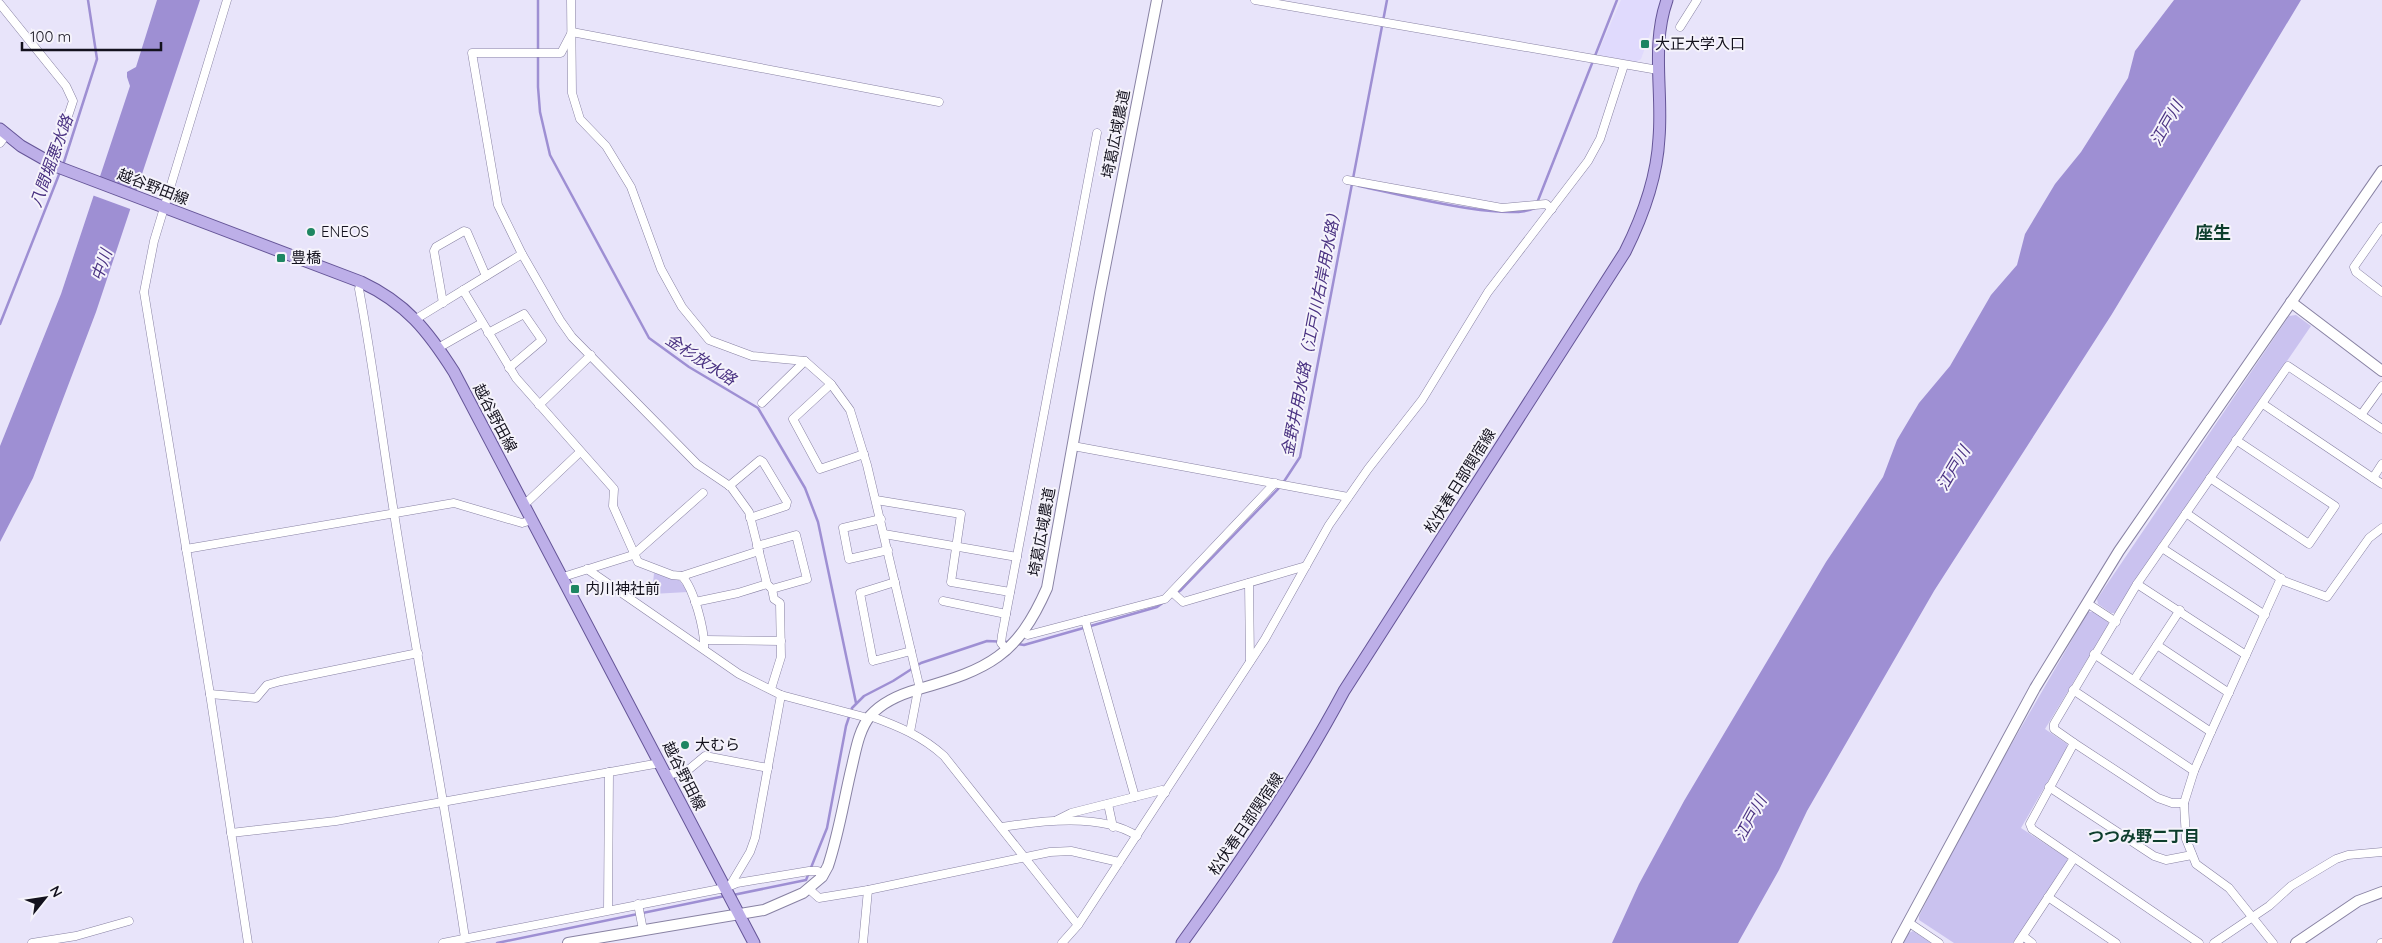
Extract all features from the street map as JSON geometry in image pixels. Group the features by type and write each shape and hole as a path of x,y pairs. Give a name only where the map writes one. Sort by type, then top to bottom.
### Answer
{"main road":[{"name":"松伏春日部関宿線","path":"1182,943 1280,801 1315,746 1344,691 1625,252 1647,200 1655,170 1659,138 1658,70 1662,21 1667,0"},
{"name":"越谷野田線","path":"2,136 55,165 163,208 361,282 390,298 416,319 454,372 666,775 728,886 739,915 754,943"}],"street":[{"path":"227,0 163,208 144,292 210,694 248,943"},
{"path":"571,0 570,71 572,93 580,119 606,146 632,187 661,269 682,307 709,340 752,356 805,362 831,384 850,410 864,454 881,520 919,689 910,732"},
{"name":"埼葛広域農道","path":"869,717 882,704 919,689 970,673 991,663 1003,643 1023,632 1033,619 1047,588 1100,293 1157,0"},
{"path":"1255,0 1658,70"},
{"path":"1680,27 1697,0"},
{"path":"0,6 66,86 72,102 55,165"},
{"path":"572,32 939,102"},
{"path":"572,32 561,53 472,53 498,205 522,254 560,320 591,355 697,464 729,486 749,512 758,549 774,599 780,603 781,658 771,689"},
{"path":"1062,943 1078,925 1250,662 1348,497 1422,400 1488,292 1588,161 1600,139 1624,65"},
{"path":"1003,643 1016,557 1097,133"},
{"path":"1897,943 2026,705 2088,603 2140,521 2382,171"},
{"path":"1351,180 1502,208 1546,204 1552,209"},
{"path":"2382,227 2354,267 2356,272 2382,292"},
{"path":"443,303 434,251 436,246 464,231 467,232 486,276"},
{"path":"416,319 522,254"},
{"path":"361,282 358,289 374,369 394,513 466,938"},
{"path":"462,290 509,368 539,405 614,489 613,506 633,555 638,562 682,576 796,536 807,579 695,602"},
{"path":"2291,302 2382,371"},
{"path":"488,334 524,314 542,340 509,368"},
{"path":"438,348 482,323"},
{"path":"539,405 591,355"},
{"path":"762,403 805,362"},
{"path":"2184,803 2172,803 2158,798 2054,729 2054,724 2072,690 2162,548 2288,366 2382,429"},
{"path":"831,384 794,419 820,469 864,454"},
{"path":"2361,415 2382,386"},
{"path":"2263,404 2382,484"},
{"path":"2210,478 2308,544 2335,506 2236,440"},
{"path":"1073,446 1348,497"},
{"path":"524,505 580,452"},
{"path":"729,486 760,460 763,462 787,502 786,506 750,518"},
{"path":"2373,478 2382,464"},
{"path":"1023,632 1028,635 1164,599 1172,593 1276,483"},
{"path":"563,577 633,555 703,493"},
{"path":"876,500 961,514 951,582 1010,592"},
{"path":"186,549 454,503 522,523 532,520"},
{"path":"2186,513 2281,578 2327,597 2369,538 2382,528"},
{"path":"881,520 843,528 849,559 888,550"},
{"path":"884,534 1016,557"},
{"path":"2162,548 2265,616"},
{"path":"1172,593 1183,602 1306,566"},
{"path":"587,569 705,644 740,674 781,694 869,717 910,732 930,743 944,756 1002,827 1078,925"},
{"path":"682,576 695,602 705,644"},
{"path":"2272,943 2253,916 2229,888 2196,864 2186,839 2184,803 2194,771 2281,578"},
{"path":"895,582 860,593 873,661 911,651"},
{"path":"1249,583 1250,662"},
{"path":"2138,584 2246,655"},
{"path":"943,601 1006,614"},
{"path":"2088,603 2116,622"},
{"path":"2134,680 2180,610"},
{"path":"1086,620 1135,797"},
{"path":"705,644 781,641"},
{"path":"2157,645 2228,693"},
{"path":"210,694 256,698 267,685 281,681 418,653"},
{"path":"2094,654 2211,732"},
{"path":"2072,690 2194,771"},
{"path":"728,886 750,852 755,838 781,694"},
{"path":"568,943 619,939 642,926 739,915 784,903 809,889 822,877 831,857 857,745 869,717"},
{"path":"2074,743 2030,824 2032,829 2199,943"},
{"path":"666,775 687,771 705,756 768,768"},
{"path":"231,833 336,821 444,800 660,763"},
{"path":"608,910 610,772"},
{"path":"2049,787 2154,856 2166,860 2192,855"},
{"path":"1057,820 1071,813 1162,790 1165,793"},
{"path":"1108,804 1112,827"},
{"path":"1002,827 1057,820 1112,827 1137,836"},
{"path":"809,889 819,898 868,890 1050,852 1071,851 1119,862"},
{"path":"2214,943 2269,906 2291,886 2336,858 2382,852"},
{"path":"2032,943 2020,940 2074,858"},
{"path":"443,943 608,910 639,907 728,886 818,871 822,877"},
{"path":"863,943 868,890"},
{"path":"2296,943 2358,901 2382,892"},
{"path":"2048,897 2116,943"},
{"path":"639,907 642,926"},
{"path":"32,943 76,939 129,921"},
{"path":"1908,922 1938,943"}],"shaded area":[{"path":"1621,0 1662,0 1641,59 1636,62 1597,55"},
{"path":"2296,315 2311,326 2115,613 2111,613 2098,604 2097,599 2289,316"},
{"path":"654,573 679,580 688,592 652,594"},
{"path":"2088,612 2094,612 2108,622 2108,625 2045,729 2067,744 2067,748 2021,828 2067,858 2067,864 2013,943 1954,943 1919,920 1919,916 1971,814"},
{"path":"1913,931 1930,943 1903,943 1909,933"}],"water":[{"name":"中川","path":"157,0 200,0 96,312 33,478 0,542 0,446 61,294 130,86 127,72 136,67"},
{"name":"江戸川","path":"2174,0 2301,0 2112,314 1934,591 1807,811 1779,870 1738,943 1612,943 1639,884 1684,801 1826,562 1883,477 1897,440 1919,403 1950,366 1991,295 2017,265 2025,234 2055,184 2081,152 2128,78 2135,51"}],"pier":[{"path":"98,177 138,192 133,210 92,195"}],"waterway":[{"name":"八間堀悪水路","path":"63,165 97,59 88,0"},
{"name":"金杉放水路","path":"538,0 538,87 540,112 550,155 649,338 689,367 758,408 805,488 818,522 856,703"},
{"name":"金野井用水路（江戸川右岸用水路）","path":"1283,483 1300,457 1387,0"},
{"path":"1537,203 1617,0"},
{"name":"八間堀悪水路","path":"0,324 60,172"},
{"path":"1359,186 1476,209 1521,212 1535,208"},
{"name":"金野井用水路（江戸川右岸用水路）","path":"1018,644 1024,645 1157,607 1181,590 1280,487"},
{"name":"金野井用水路（江戸川右岸用水路）","path":"733,895 806,880 827,828 846,726 852,708 864,696 893,681 921,663 987,641 1010,642"},
{"path":"497,943 725,896"}],"place":[{"name":"大正大学入口","path":"1645,44"},
{"name":"ENEOS","path":"311,232"},
{"name":"豊橋","path":"281,258"},
{"name":"内川神社前","path":"575,589"},
{"name":"大むら","path":"685,745"}],"district":[{"name":"座生","path":"2213,233"},
{"name":"つつみ野二丁目","path":"2144,836"}]}
